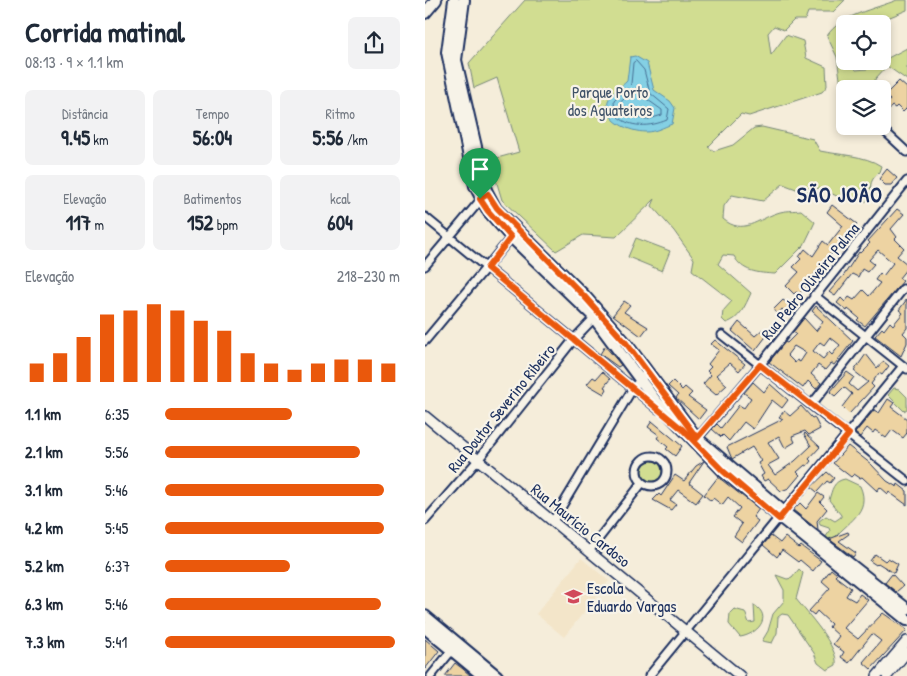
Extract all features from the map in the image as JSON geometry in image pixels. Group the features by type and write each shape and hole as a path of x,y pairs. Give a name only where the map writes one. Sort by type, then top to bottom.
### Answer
{"main road":[{"path":"425,13 436,0"},
{"path":"456,0 447,52 488,211 597,315 644,375 682,429 695,440"},
{"path":"660,398 723,471 851,570 907,620"},
{"path":"851,570 907,609"},
{"path":"425,616 497,676"},
{"path":"425,628 483,676"}],"street":[{"path":"889,135 907,152"},
{"name":"Rua Pedro Oliveira Palma","path":"695,440 760,365 814,295 907,181"},
{"path":"425,266 484,197"},
{"path":"425,218 682,429"},
{"path":"425,341 514,234"},
{"path":"812,404 903,289"},
{"path":"649,676 905,368 814,295"},
{"name":"Rua Doutor Severino Ribeiro","path":"425,521 478,460 573,339 597,315"},
{"path":"723,335 907,481"},
{"path":"553,521 633,388 644,375"},
{"path":"633,388 660,398"},
{"name":"Rua Maurício Cardoso","path":"425,416 740,676"},
{"path":"649,456 659,458 667,470 664,480 656,485 642,483 637,475 638,465 649,456"},
{"path":"589,551 642,483"},
{"path":"877,676 907,641"},
{"path":"431,676 452,650"},
{"path":"887,676 907,652"}],"shaded area":[{"name":"Escola Eduardo Vargas","path":"581,558 609,581 564,637 536,614"}],"green space":[{"name":"Parque Porto dos Aguateiros","path":"525,0 845,0 833,12 808,12 805,20 794,20 784,30 774,26 768,33 771,55 786,35 803,41 806,58 826,67 827,86 822,92 749,116 741,114 708,147 714,151 733,145 754,128 762,127 813,139 820,151 860,157 881,166 871,182 872,195 867,201 860,202 842,198 819,188 804,192 783,184 763,201 732,195 724,206 723,219 730,224 737,226 750,225 780,212 801,210 815,222 804,245 775,274 751,271 741,265 734,256 723,255 718,264 751,293 738,315 726,323 722,319 723,311 732,301 692,270 694,259 674,231 652,206 655,199 616,237 583,235 556,251 502,200 490,160 519,152 497,78 474,88 469,63"},
{"path":"897,0 907,0 907,10 891,17 891,15 856,15"},
{"path":"836,26 836,55 827,36"},
{"path":"907,48 907,80 891,69 891,56"},
{"path":"839,70 883,70 875,80 840,80"},
{"path":"636,238 670,251 662,271 628,257"},
{"path":"894,388 899,389 907,397 907,409 904,411 888,395"},
{"path":"651,460 659,463 662,471 659,479 651,482 643,479 640,471 643,463"},
{"path":"845,479 860,486 863,503 856,516 832,541 828,541 825,538 830,531 829,528 820,525 819,521 826,516 835,521 841,517 829,500 835,484"},
{"path":"799,569 803,573 796,599 828,640 836,658 836,665 827,670 818,663 814,653 788,615 782,614 778,617 777,633 772,643 762,641 768,631 773,614 784,601 784,590 776,575 787,579 792,578"},
{"path":"754,605 763,615 761,625 752,633 740,637 729,624 730,613 734,609 745,612 749,623 755,622"}],"water":[{"path":"635,56 647,63 654,90 670,101 675,108 672,124 653,131 633,130 619,124 610,114 608,108 609,98 627,81 630,57"}],"building":[{"path":"899,81 907,88 907,108 903,112 897,106 895,108 891,107 891,89"},
{"path":"887,169 897,178 891,185 885,185 879,179"},
{"path":"832,205 857,224 842,239 831,255 829,254 804,289 799,294 796,292 794,294 786,286 799,272 793,267 801,259 799,257 805,249 813,256 823,241 828,245 843,226 827,212"},
{"path":"897,209 904,214 891,229 897,237 895,239 904,248 897,256 907,264 907,268 899,278 903,281 865,326 857,320 859,318 837,303 841,298 845,302 849,297 854,300 863,290 869,296 880,283 875,280 880,273 883,276 893,263 878,250 869,260 874,264 867,272 862,269 858,277 852,274 835,296 829,292 844,275 859,252 870,243 868,241"},
{"path":"907,299 907,328 903,333 907,337 907,343 901,356 875,336 882,328 884,330 890,322 893,325 903,313 899,310"},
{"path":"783,300 791,306 786,312 782,309 778,314 773,310"},
{"path":"624,301 630,305 624,312 648,327 641,336 613,315"},
{"path":"816,306 853,341 834,365 831,363 825,370 818,365 811,374 821,383 816,389 808,381 803,388 769,362 785,342 787,343 796,334 793,332 804,318 816,331 823,321 812,311","holes":["830,337 840,345 832,355 829,352 823,359 813,351 820,342 824,345","794,346 806,353 800,362 797,360 795,363 787,355"]},
{"path":"739,322 755,336 763,329 768,334 755,351 732,331"},
{"path":"715,340 745,364 739,371 730,363 716,375 727,385 716,395 703,384 711,375 707,371 711,367 708,364 719,350 711,344"},
{"path":"605,346 621,365 618,367 600,354"},
{"path":"866,354 877,368 883,361 889,366 882,375 879,373 871,384 874,387 849,414 842,407 852,394 844,387 835,396 830,392 847,372 854,377 849,384 857,391 868,382 854,371"},
{"path":"602,372 610,379 604,387 607,389 604,394 587,384 593,377 596,379"},
{"path":"673,381 682,390 685,387 692,393 688,397 706,410 699,419 676,398 678,395 668,386"},
{"path":"753,382 764,392 770,384 788,400 782,408 772,400 753,429 744,422 729,441 712,429 717,424 721,428 739,405 744,408 751,398 744,393"},
{"path":"888,399 894,403 891,407 907,419 907,433 903,438 892,430 886,438 875,430 873,433 867,428 860,437 855,433 874,410 879,413"},
{"path":"801,406 812,418 814,417 820,429 809,435 805,431 792,436 795,442 785,448 779,436 768,442 779,459 768,465 775,475 795,461 811,446 805,433 820,447 809,459 811,461 807,466 805,465 797,472 800,475 789,488 781,491 768,479 764,481 761,476 764,474 758,463 761,461 752,447 732,459 727,447 783,419 779,417 784,411 790,416"},
{"path":"652,421 682,446 675,456 657,438 659,435 648,427"},
{"path":"848,446 871,464 887,481 897,487 898,484 907,491 907,505 880,487 877,491 862,477 860,478 854,474 851,477 833,463"},
{"path":"704,461 689,483 703,494 696,503 678,490 670,500 676,504 671,510 653,500 659,494 661,496 675,475 684,481 696,466"},
{"path":"827,472 834,478 830,483 827,481 817,492 811,487"},
{"path":"718,477 759,509 753,517 758,521 742,542 734,536 742,524 733,517 740,508 728,497 722,505 713,498 711,501 704,495"},
{"path":"818,493 824,497 820,502 827,509 817,521 818,530 793,510 800,503 806,509"},
{"path":"848,532 849,534 839,541 856,553 853,557 829,539"},
{"path":"771,536 780,543 785,537 821,561 813,571 800,560 798,562 782,550 777,557 763,545"},
{"path":"875,554 885,561 888,558 898,564 894,573 878,563 876,565 870,561"},
{"path":"831,569 837,574 835,576 851,588 846,596 855,601 860,594 868,600 844,628 858,639 883,613 907,630 871,669 863,662 881,641 872,634 849,663 841,657 844,652 833,644 839,636 829,627 831,624 817,611 814,615 809,611 830,588 822,581"},
{"path":"892,574 903,586 896,592 885,583"},
{"path":"425,639 439,651 425,669"},
{"path":"455,663 463,669 471,676 445,676"}],"place":[{"name":"Escola Eduardo Vargas","path":"573,597"}],"district":[{"name":"SÃO JOÃO","path":"840,194"}],"route":[{"path":"488,194 492,202 518,231 584,296 626,343 697,438 760,365 849,434 779,519 723,471 693,443 682,429 487,268 511,237 480,199 488,194"}]}
